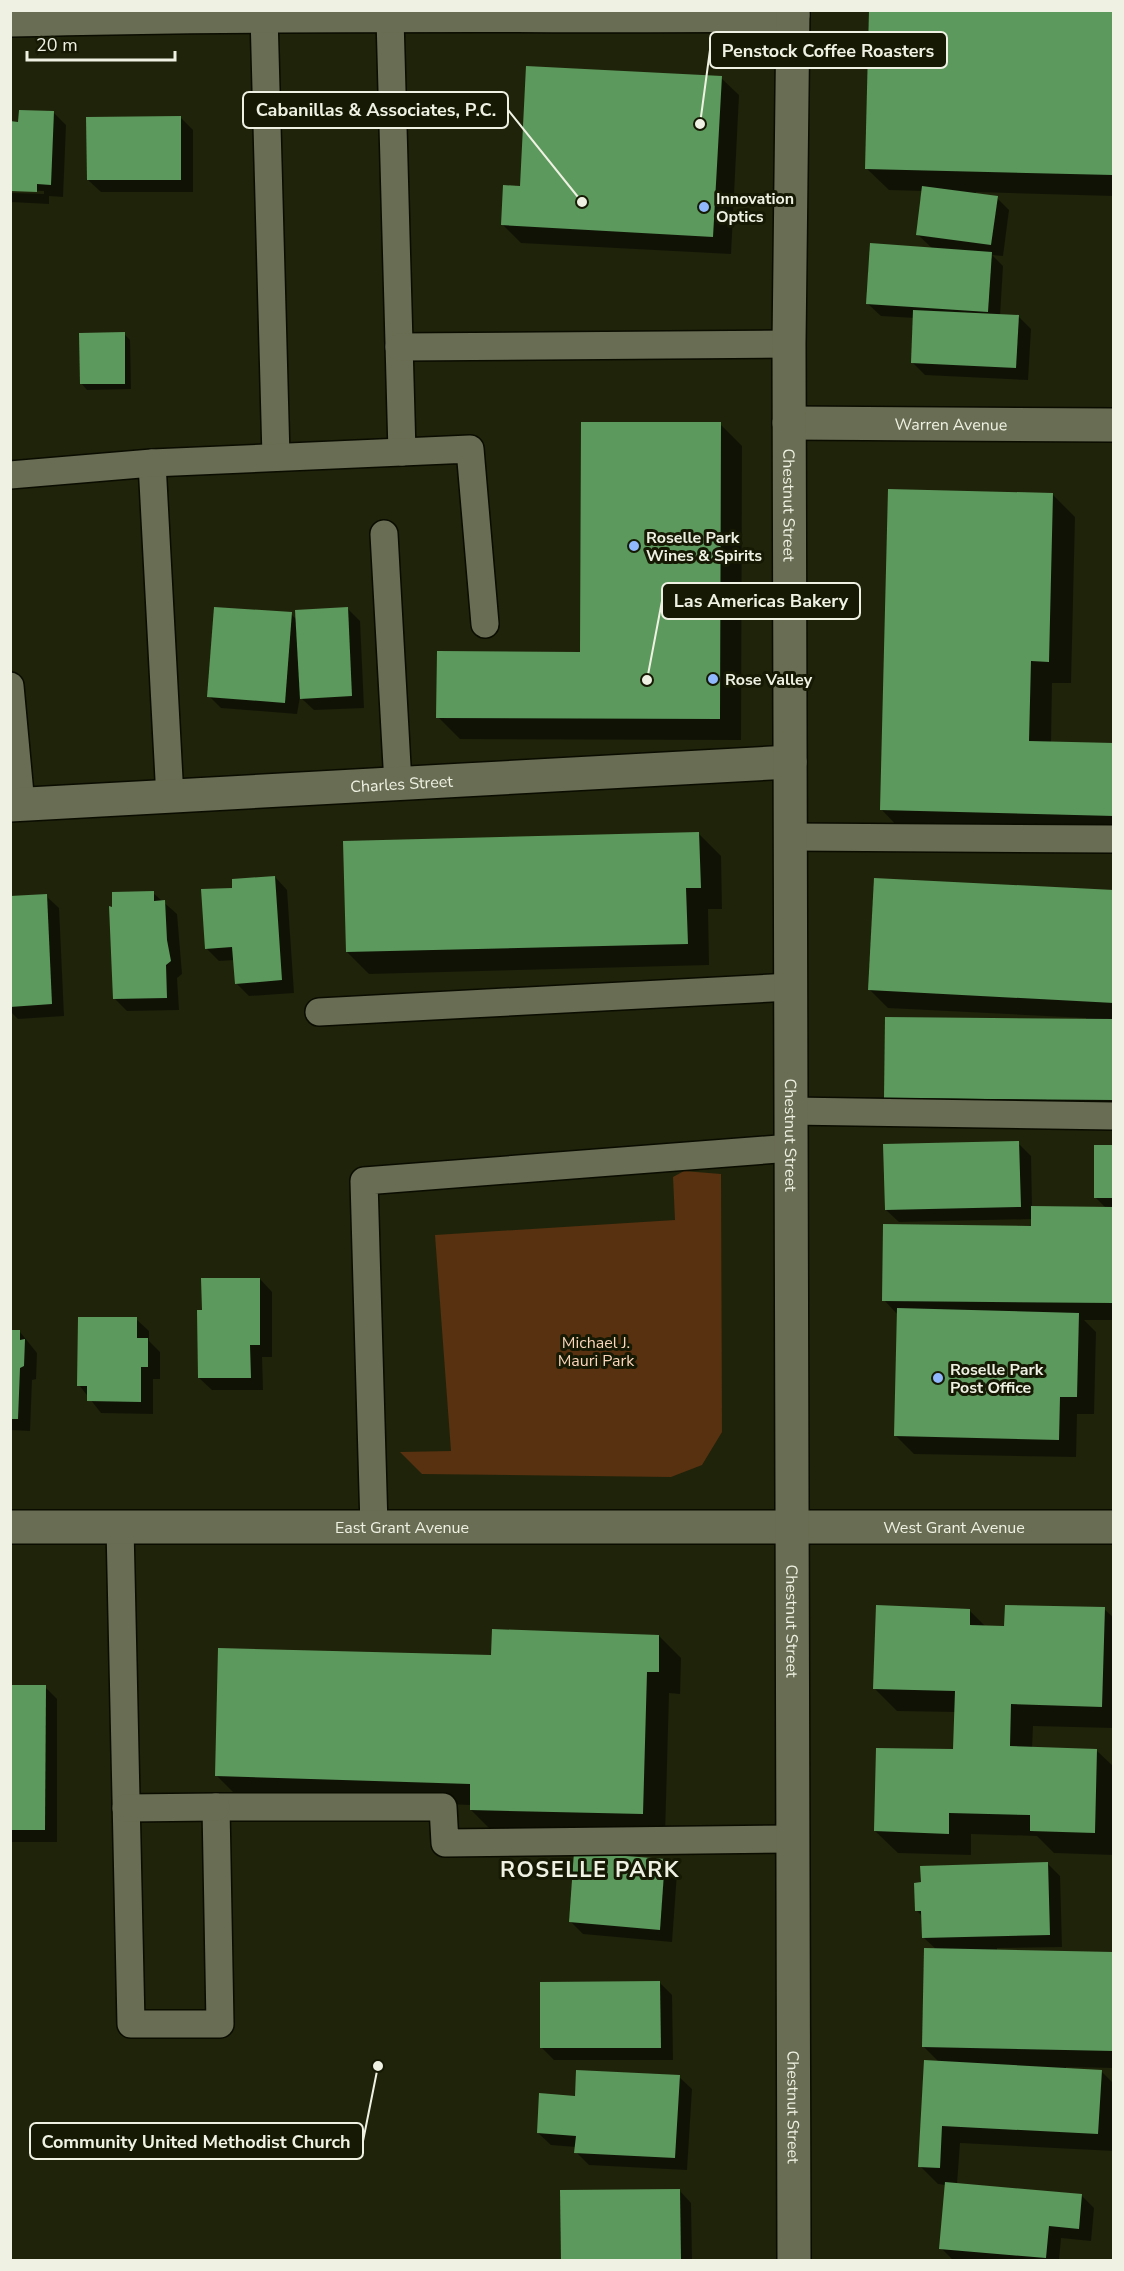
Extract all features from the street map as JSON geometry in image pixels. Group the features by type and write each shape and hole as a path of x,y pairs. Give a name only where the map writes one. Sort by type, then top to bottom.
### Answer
{"street":[{"path":"30,17 264,15 390,18 793,13"},
{"name":"Chestnut Street","path":"793,13 789,423 794,2260"},
{"name":"Warren Avenue","path":"789,423 1113,425"},
{"name":"Charles Street","path":"16,805 790,762"},
{"name":"East Grant Avenue","path":"10,1527 792,1527"},
{"name":"West Grant Avenue","path":"792,1527 1113,1527"}],"lane":[{"path":"264,15 276,457"},
{"path":"390,18 402,452"},
{"path":"399,347 789,344"},
{"path":"10,476 152,463 470,449 485,624"},
{"path":"152,463 170,798"},
{"path":"384,534 398,784"},
{"path":"10,686 16,805"},
{"path":"790,837 1113,839"},
{"path":"319,1012 791,987"},
{"path":"791,1111 1113,1116"},
{"path":"374,1526 364,1181 791,1148"},
{"path":"120,1527 131,2024 220,2024 216,1807"},
{"path":"126,1808 443,1807 445,1843 793,1839"}],"green space":[{"name":"Michael J. Mauri Park","path":"684,1171 721,1174 722,1432 702,1465 671,1477 422,1474 400,1452 451,1451 435,1235 675,1220 673,1177"}],"building":[{"path":"869,10 1114,10 1113,175 865,169"},
{"path":"526,66 722,76 713,237 501,225 503,185 520,186"},
{"path":"19,110 54,111 51,185 37,184 37,192 10,191 10,121 18,122"},
{"path":"181,116 181,180 87,180 86,117"},
{"path":"922,186 998,196 991,245 916,235"},
{"path":"870,243 992,252 988,312 866,304"},
{"path":"913,310 1019,315 1016,368 911,363"},
{"path":"125,332 125,384 80,384 79,333"},
{"path":"581,422 721,422 720,719 436,718 437,651 580,652"},
{"path":"888,489 1053,493 1049,662 1031,661 1029,741 1114,743 1114,816 880,810"},
{"path":"214,607 292,612 285,703 207,697"},
{"path":"348,607 352,696 300,699 295,610"},
{"path":"699,832 701,888 686,888 688,944 346,952 343,841"},
{"path":"275,876 282,980 235,984 232,947 205,949 201,889 232,888 232,879"},
{"path":"874,878 1114,890 1114,1003 868,990"},
{"path":"154,891 154,901 165,900 167,940 171,961 166,965 167,998 113,999 109,906 112,907 112,892"},
{"path":"47,894 52,1004 10,1007 10,896"},
{"path":"885,1017 1114,1019 1114,1100 884,1098"},
{"path":"1019,1141 1021,1207 885,1210 883,1144"},
{"path":"1094,1145 1114,1145 1114,1198 1094,1198"},
{"path":"1031,1206 1114,1207 1114,1303 882,1301 883,1224 1031,1226"},
{"path":"201,1278 260,1278 260,1345 250,1345 251,1378 198,1378 197,1310 202,1310"},
{"path":"897,1308 1079,1313 1077,1397 1060,1397 1059,1440 894,1436"},
{"path":"78,1317 137,1317 137,1338 148,1338 148,1367 141,1367 141,1402 87,1401 87,1386 77,1386"},
{"path":"10,1330 20,1330 20,1340 25,1339 24,1366 20,1368 18,1419 10,1419"},
{"path":"876,1605 970,1609 970,1625 1004,1626 1005,1605 1105,1607 1102,1707 1011,1704 1010,1746 1097,1749 1095,1833 1030,1831 1030,1815 949,1813 949,1834 874,1831 876,1748 953,1749 955,1691 873,1689"},
{"path":"492,1629 659,1635 659,1672 647,1672 643,1814 470,1810 470,1784 215,1776 218,1648 491,1655"},
{"path":"10,1685 46,1685 45,1830 10,1830"},
{"path":"574,1852 665,1859 660,1930 569,1922"},
{"path":"1048,1862 1050,1935 922,1938 921,1911 915,1911 914,1883 921,1882 920,1866"},
{"path":"924,1948 1114,1952 1114,2051 922,2047"},
{"path":"660,1981 661,2048 540,2048 540,1982"},
{"path":"924,2060 1102,2070 1098,2134 942,2126 940,2168 918,2167"},
{"path":"576,2070 680,2075 675,2158 574,2153 576,2136 537,2133 539,2093 575,2096"},
{"path":"945,2182 1082,2194 1079,2229 1049,2226 1046,2258 939,2249"},
{"path":"680,2189 681,2260 561,2260 560,2190"}],"place":[{"name":"Penstock Coffee Roasters","path":"700,124"},
{"name":"Cabanillas & Associates, P.C.","path":"582,202"},
{"name":"Innovation Optics","path":"704,207"},
{"name":"Roselle Park Wines & Spirits","path":"634,546"},
{"name":"Rose Valley","path":"713,679"},
{"name":"Las Americas Bakery","path":"647,680"},
{"name":"Roselle Park Post Office","path":"938,1378"},
{"name":"Community United Methodist Church","path":"378,2066"}],"district":[{"name":"ROSELLE PARK","path":"590,1869"}]}
